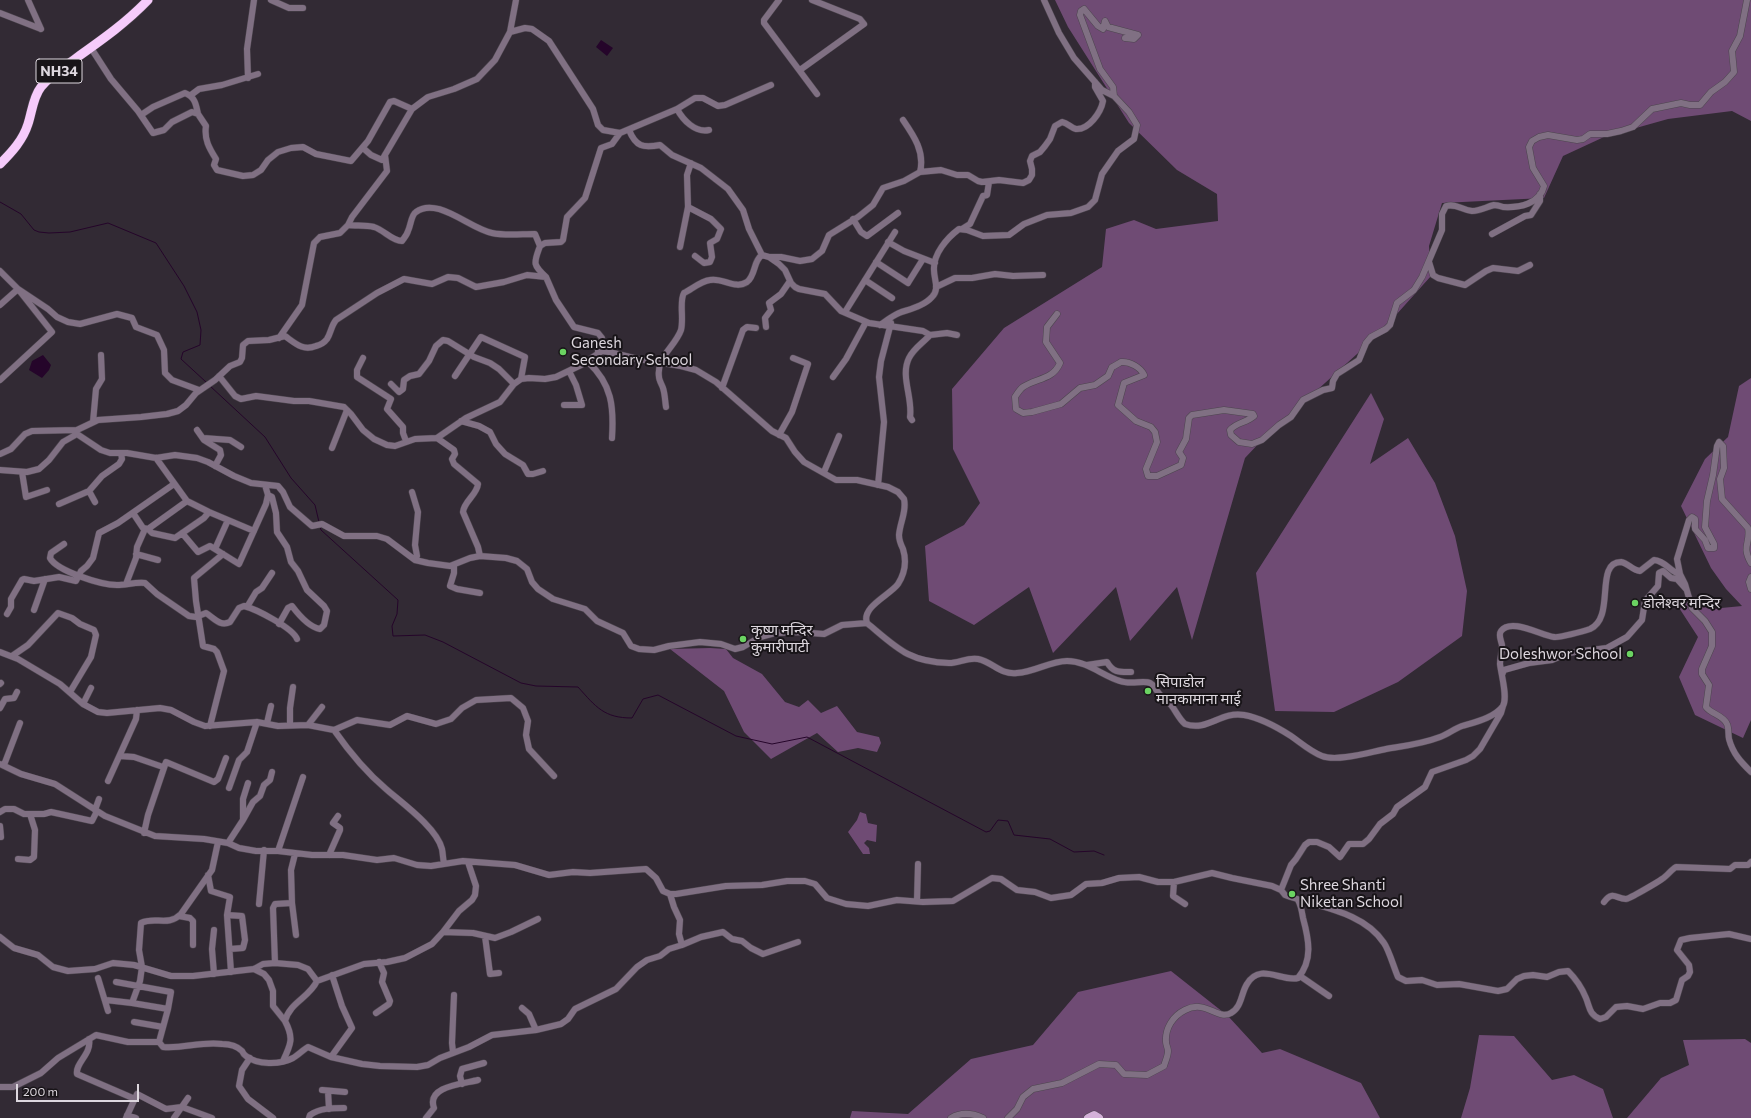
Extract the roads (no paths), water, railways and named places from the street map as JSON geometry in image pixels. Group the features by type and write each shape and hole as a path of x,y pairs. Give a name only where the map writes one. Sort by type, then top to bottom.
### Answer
{"highway":[{"name":"NH34","path":"2,161 24,135 35,97 40,88 48,79 126,21 148,0"}],"main road":[{"path":"1088,1118 1094,1115 1099,1118"}],"street":[{"path":"0,13 41,29 28,0"},
{"path":"248,78 247,49 254,0"},
{"path":"271,0 289,8 303,8"},
{"path":"363,148 371,155 382,160 412,109 428,97 454,89 477,79 495,60 510,32 516,0"},
{"path":"779,0 764,20 764,23 800,70 816,94"},
{"path":"800,70 864,24 860,19 812,0"},
{"path":"962,229 983,236 1009,235 1024,224 1047,215 1071,213 1088,208 1095,200 1102,174 1118,151 1134,138 1137,125 1129,112 1114,96 1102,90 1074,58 1059,33 1044,0"},
{"path":"1057,314 1046,327 1046,342 1060,363 1057,370 1046,378 1022,387 1015,397 1016,409 1023,413 1032,412 1061,404 1080,388 1095,385 1108,376 1112,367 1121,362 1141,369 1144,375 1124,383 1118,405 1136,421 1151,427 1155,432 1157,442 1146,469 1148,476 1157,476 1181,465 1183,458 1179,452 1186,439 1189,418 1192,415 1224,410 1253,414 1254,416 1248,421 1236,423 1230,430 1231,435 1239,442 1252,444 1262,440 1290,417 1303,400 1323,390 1332,388 1333,381 1337,374 1358,360 1366,343 1371,337 1386,329 1390,325 1397,303 1414,290 1429,262 1442,230 1442,214 1446,206 1456,205 1463,210 1474,211 1486,209 1495,205 1503,207 1525,206 1535,200 1544,186 1533,168 1529,147 1532,141 1539,137 1548,135 1577,140 1583,139 1590,134 1607,134 1633,127 1652,109 1681,103 1700,105 1734,72 1732,51 1740,36 1747,0"},
{"path":"1114,96 1113,86 1100,69 1080,15 1081,11 1084,9 1098,26 1103,29 1105,21 1108,27 1138,35 1134,39 1125,38"},
{"path":"510,32 525,28 532,29 549,41 592,109 598,125 603,130 620,133 677,109 694,99 702,98 718,106 725,105 771,85"},
{"path":"91,48 111,79 141,115 153,133 164,130 172,122 192,112 198,114"},
{"path":"191,95 199,89 217,86 258,74"},
{"path":"769,257 781,257 800,261 812,259 822,251 829,235 873,205 883,188 904,181 920,172 941,170 957,175 968,175 978,181 989,182 1004,180 1023,183 1029,180 1032,176 1030,161 1032,156 1040,152 1045,146 1050,139 1055,126 1062,122 1078,129 1086,128 1093,121 1103,101 1095,87 1095,82"},
{"path":"141,115 153,107 185,93 191,95 195,101 198,114 206,126 205,135 208,146 216,159 214,165 217,170 243,176 253,175 261,170 268,160 278,152 291,148 303,147 316,154 351,161 363,148 390,102 394,101 412,109"},
{"path":"677,109 682,118 691,126 702,131 708,130"},
{"path":"903,120 915,138 920,151 920,172"},
{"path":"628,130 634,141 647,147 660,145 672,155 701,168 728,188 743,210 749,229 762,254 769,257 785,270 790,280 799,289 825,294 841,311 866,322 922,331 930,335 947,333 957,335"},
{"path":"540,246 546,243 561,242 563,240 567,217 585,198 601,148 612,144 620,133"},
{"path":"279,338 302,305 314,243 320,237 340,233 348,225 352,217 387,170 385,155"},
{"path":"680,247 688,207 687,175 691,163"},
{"path":"880,325 891,317 924,304 932,297 936,287 934,270 938,254 950,236 959,229 962,229 970,224 983,196 988,194 989,182"},
{"path":"1492,234 1525,216 1530,215 1540,201 1540,194"},
{"path":"688,207 711,219 721,229 717,239 710,243 712,257 710,262 704,263 696,256"},
{"path":"348,225 374,227 387,233 397,241 402,242 408,232 414,213 422,208 432,208 448,211 480,230 494,234 535,234 540,246 535,266 546,277 556,300 574,327 598,333 602,338 598,348 598,353"},
{"path":"853,219 861,232 867,236 898,213"},
{"path":"844,312 895,232"},
{"path":"888,242 904,251 935,263"},
{"path":"666,407 664,390 658,377 660,363 663,356 676,341 681,328 683,313 682,300 684,293 709,280 722,280 739,285 745,282 750,278 758,257 762,254"},
{"path":"876,262 908,283 923,259"},
{"path":"1429,262 1433,275 1449,282 1465,285 1493,268 1518,271 1530,265"},
{"path":"0,271 18,289 52,332 0,380"},
{"path":"936,287 955,278 972,278 995,274 1013,276 1043,275"},
{"path":"0,470 22,472 39,468 49,460 63,442 93,422 104,419 141,417 173,412 186,405 199,390 207,386 230,366 240,362 242,358 243,345 248,341 285,336 303,349 318,346 326,341 331,332 331,325 336,320 377,293 404,279 432,284 448,277 458,278 476,287 504,282 527,275 546,277"},
{"path":"766,327 765,318 771,310 769,303 780,295 790,280"},
{"path":"865,280 892,298"},
{"path":"0,305 18,289"},
{"path":"18,289 48,309 57,317 68,322 80,324 117,314 132,318 136,327 156,335 164,350 165,373 172,380 199,390"},
{"path":"878,485 884,422 879,377 891,317"},
{"path":"833,377 846,359 866,322"},
{"path":"722,388 743,330 747,327 756,328"},
{"path":"912,420 910,417 911,409 906,377 908,359 915,348 930,335"},
{"path":"455,376 479,337 483,337 524,357 521,379"},
{"path":"391,384 399,392 403,389 404,380 410,376 419,374 429,361 436,346 443,340 448,341 468,354 490,363 499,369 514,384"},
{"path":"217,378 235,396 241,399 252,396 294,401 309,401 340,406 348,410 363,430 383,443 392,446 415,439 437,438 461,421 500,402 514,384 521,379 550,378 588,362 598,353 606,351 638,359 681,366 696,370 710,378 767,428 789,440 795,452 804,462 836,480 852,479 894,489 904,499 905,510 899,536 906,563 903,573 896,586 876,602 866,617 867,623 887,640 905,653 919,659 930,662 953,663 978,659 1000,670 1014,674 1067,661 1086,665 1120,681 1130,684 1144,682 1151,684 1171,705 1185,724 1199,726 1233,714 1251,717 1278,728 1318,754 1328,757 1368,754 1387,749 1405,747 1440,737 1492,714 1502,707 1504,703"},
{"path":"93,422 96,389 102,379 101,355"},
{"path":"363,358 357,370 357,377 391,399 387,409 403,427 403,433 406,441"},
{"path":"779,435 792,412 808,364 793,358"},
{"path":"588,362 597,370 607,386 614,414 612,438"},
{"path":"564,405 582,405 576,384 569,371"},
{"path":"332,448 348,410"},
{"path":"461,421 479,426 490,432 496,444 505,454 523,465 528,474 543,471"},
{"path":"0,454 10,449 25,434 32,430 77,432 105,452 114,454 121,453 156,458 170,455 180,455 202,460 251,483 278,486 283,492 290,507 310,524 324,524 337,533 349,537 377,536 387,538 415,560 443,565 454,565 470,558 480,556 506,558 517,561 527,569 532,582 538,589 553,599 585,609 597,621 623,633 631,646 639,649 654,650 669,646 700,642 721,644 735,649 760,637 775,633 798,632 824,634 842,625 867,623"},
{"path":"197,430 206,442 220,450 221,455 215,466"},
{"path":"824,472 839,436"},
{"path":"202,437 230,440 241,447"},
{"path":"437,438 454,450 455,454 452,459 454,464 478,484 477,489 464,506 463,512 478,547 480,556"},
{"path":"1751,563 1746,551 1750,534 1748,528 1722,499 1720,479 1724,468 1723,446 1719,442 1710,485 1705,527 1714,544 1714,548 1708,548 1705,540 1696,529 1695,519 1692,518 1689,520 1678,552 1678,559 1680,574 1687,590 1692,608 1709,626 1713,640 1702,669 1702,674 1709,685 1706,707 1709,711 1723,718 1727,725 1731,749 1738,759 1751,772"},
{"path":"59,504 89,491 98,479 119,464 122,459 121,453"},
{"path":"156,458 187,501 254,531"},
{"path":"22,472 26,497 47,490"},
{"path":"7,614 11,607 11,599 22,580 34,581 59,577 74,582 76,581 78,575 93,558 99,532 112,526 174,484"},
{"path":"182,533 198,552 208,546 239,564 266,504 268,495 265,485"},
{"path":"89,491 95,502"},
{"path":"412,492 418,512 415,545 417,556 415,560"},
{"path":"268,495 272,497 275,507 277,532 289,551 291,562 298,571 306,590 324,606 327,611 324,625 320,629 316,628 303,618 292,606 288,608 279,624"},
{"path":"126,584 137,547 146,529 187,501"},
{"path":"132,513 146,529 152,533 175,538 204,518 209,512"},
{"path":"215,550 228,520"},
{"path":"64,544 51,553 50,558 54,564 78,575 118,585 145,583 157,594 186,614 192,617 206,613 217,622 225,624 230,622 238,608 241,606 247,607 279,624 294,634 297,639"},
{"path":"136,554 158,560"},
{"path":"210,726 224,671 217,652 214,649 203,646 194,578 223,554"},
{"path":"1281,890 1291,865 1296,860 1304,845 1309,842 1317,842 1329,846 1340,856 1349,844 1363,844 1369,839 1380,824 1393,814 1398,807 1425,787 1432,772 1466,760 1474,756 1480,749 1502,712 1504,703 1500,663 1502,644 1500,634 1505,627 1514,626 1526,628 1554,637 1590,629 1596,625 1603,613 1606,576 1614,564 1620,562 1640,571 1654,560 1658,560 1664,563 1675,573 1680,574"},
{"path":"454,565 454,573 450,586 457,589 480,593"},
{"path":"1502,675 1504,670 1523,664 1552,660 1568,653 1607,648 1627,637 1642,620 1645,601 1658,586 1659,573 1662,571 1671,578 1677,579 1687,590"},
{"path":"247,607 256,592 262,588 272,573"},
{"path":"1751,577 1749,582 1751,589"},
{"path":"34,610 45,579"},
{"path":"12,656 28,645 58,613 72,618 80,624 94,630 96,635 91,657 70,692"},
{"path":"0,652 12,656 60,684 83,704 103,713 166,708 200,725 210,726 257,722 278,726 308,725 334,730 357,720 390,725 407,716 436,724 451,719 462,708 476,700 511,698 523,708 528,721 526,735 529,749 554,776"},
{"path":"1086,665 1107,662 1110,668 1116,672 1132,672"},
{"path":"290,725 290,708 293,687"},
{"path":"83,704 91,688"},
{"path":"0,708 5,699 14,698 17,692"},
{"path":"266,723 271,706"},
{"path":"308,725 322,708"},
{"path":"108,780 136,719 137,710"},
{"path":"229,788 239,760 247,752 257,722"},
{"path":"20,723 2,765 21,774 55,784 96,811 144,833 161,837 194,838 228,843 246,849 278,851 295,854 343,855 377,860 394,858 417,865 431,866 457,861 522,866 549,875 573,872 646,869 656,878 663,891 670,894 726,886 762,885 801,881 815,884 827,898 854,905 868,906 897,900 953,900 992,878 1001,879 1017,890 1035,892 1051,898 1071,895 1086,884 1119,878 1139,877 1158,882 1174,882 1212,873 1267,885 1281,890 1285,895 1298,900 1340,912 1370,928 1385,943 1398,977 1406,980 1422,980 1437,985 1459,984 1498,991 1506,989 1524,976 1533,975 1547,977 1559,972 1568,971 1574,977 1582,990 1590,1012 1600,1019 1606,1017 1616,1007 1627,1006 1643,1009 1660,1003 1670,1003 1676,1000 1682,980 1688,976 1690,972 1688,965 1678,950 1681,940 1729,934 1751,939"},
{"path":"334,730 350,752 371,774 385,788 410,808 428,828 442,848 444,864"},
{"path":"120,756 134,758 163,767"},
{"path":"144,833 163,767 168,761 176,766 214,782 218,779 226,758"},
{"path":"228,843 253,802 260,796 264,785 270,780 272,772"},
{"path":"278,851 303,777"},
{"path":"243,820 243,799 248,783"},
{"path":"0,812 5,809 9,809 24,814 44,814 51,812 92,821 99,799"},
{"path":"18,859 30,860 34,857 35,830 30,814"},
{"path":"329,855 340,830 340,828 333,823 338,816"},
{"path":"0,826 1,837"},
{"path":"132,1003 140,981 142,967 139,950 141,923 145,921 165,922 175,920 179,916 212,870 218,842"},
{"path":"259,904 264,850"},
{"path":"295,854 291,870 292,903 296,935"},
{"path":"285,1021 287,1013 300,1000 309,994 317,981 364,964 398,960 423,950 432,944 459,911 472,900 475,895 476,886 468,862"},
{"path":"1604,902 1614,895 1626,899 1633,896 1662,880 1676,866 1730,869 1735,865 1748,865 1751,862"},
{"path":"917,901 918,864"},
{"path":"208,876 211,892 230,897 227,915 231,972"},
{"path":"1174,882 1173,896 1185,904"},
{"path":"670,894 680,920 679,934 682,946"},
{"path":"1008,1118 1017,1109 1023,1097 1033,1089 1062,1083 1099,1064 1116,1065 1124,1074 1147,1075 1164,1066 1168,1052 1166,1042 1167,1031 1172,1021 1188,1008 1209,1008 1219,1014 1225,1015 1232,1012 1240,1003 1246,984 1253,977 1266,973 1293,980 1298,978 1309,958 1310,950 1307,929 1298,900"},
{"path":"275,963 273,906 292,903"},
{"path":"227,915 242,916 245,940 243,948 230,949"},
{"path":"179,916 190,918 193,921 193,945"},
{"path":"443,932 473,933 495,938 538,919"},
{"path":"214,930 212,949 214,974"},
{"path":"159,1042 163,1047 177,1048 221,1043 233,1046 260,1063 284,1061 292,1058 308,1047 331,1058 344,1061 380,1066 417,1067 428,1065 492,1035 536,1030 561,1024 568,1019 575,1009 616,989 637,967 647,960 660,956 669,949 682,946 700,937 723,932 732,939 742,941 751,948 763,954 798,942"},
{"path":"485,936 490,974 499,973"},
{"path":"0,938 14,948 38,955 53,967 60,970 68,971 95,969 113,963 142,967 172,976 193,976 254,969 263,964 275,963 298,965 308,969 317,981"},
{"path":"376,1012 390,1004 382,982 384,973 379,962"},
{"path":"254,969 264,974 270,980 273,991 273,1006 285,1021 291,1032 291,1045 284,1061"},
{"path":"331,1058 352,1028 342,1006 332,975"},
{"path":"1300,976 1329,996"},
{"path":"98,978 106,1000 108,1011"},
{"path":"116,982 171,992 159,1042"},
{"path":"453,1052 454,995"},
{"path":"106,1000 168,1009"},
{"path":"522,1008 529,1014 536,1030"},
{"path":"134,1022 163,1027"},
{"path":"0,1087 13,1087 41,1073 58,1058 96,1035 128,1042 159,1042"},
{"path":"89,1039 90,1046 78,1068 77,1074 135,1099"},
{"path":"250,1058 242,1070 239,1086 248,1099 274,1118"},
{"path":"462,1084 460,1076 462,1069 484,1064"},
{"path":"426,1118 434,1108 432,1103 433,1096 442,1089 478,1080"},
{"path":"322,1090 345,1092"},
{"path":"328,1091 329,1109"},
{"path":"136,1118 127,1117 137,1094 166,1109 182,1107 212,1118"},
{"path":"174,1118 188,1098"},
{"path":"309,1118 313,1112 344,1108"},
{"path":"951,1118 956,1115 973,1113 983,1118"}],"waterway":[{"path":"0,202 21,214 34,230 39,232 70,232 108,223 156,243 184,286 197,312 201,330 200,345 183,352 181,359 206,382"},
{"path":"210,386 265,437 291,478 315,505 319,522"},
{"path":"320,527 321,530 398,600 397,614 392,626 393,636 425,635 443,642 521,683 536,686 578,687 596,706 614,716 632,718 643,699 658,695 736,736 772,744 807,737 986,832 990,831 998,820 1008,821 1014,835 1050,839 1074,852 1094,851 1104,855"}],"place":[{"name":"Ganesh Secondary School","path":"563,352"},
{"name":"डोलेश्‍वर मन्दिर","path":"1635,603"},
{"name":"कृष्ण मन्दिर कुमारीपाटी","path":"743,639"},
{"name":"Doleshwor School","path":"1630,654"},
{"name":"सिपाडोल मानकामाना माई","path":"1148,691"},
{"name":"Shree Shanti Niketan School","path":"1292,894"}]}
